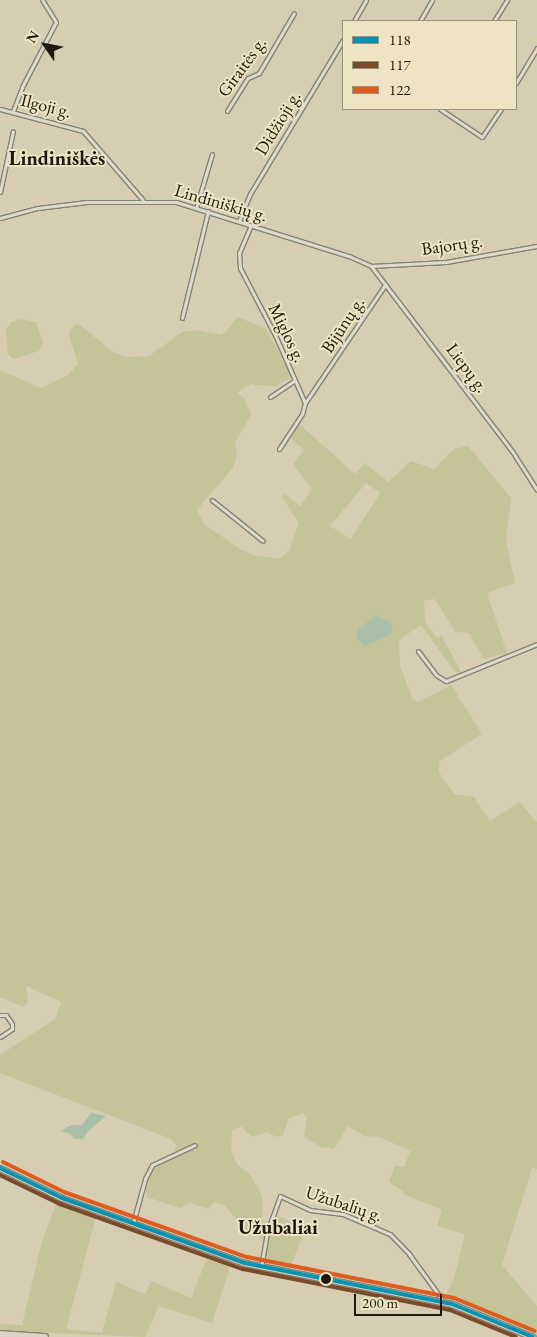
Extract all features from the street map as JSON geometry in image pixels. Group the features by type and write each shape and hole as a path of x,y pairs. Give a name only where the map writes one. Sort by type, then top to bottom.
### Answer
{"highway":[{"path":"0,1334 45,1337"}],"main road":[{"path":"0,1168 46,1191 261,1268 440,1301 468,1309 533,1337"}],"street":[{"path":"13,111 22,87 56,22 42,0"},
{"path":"355,20 366,0"},
{"path":"421,20 432,0"},
{"path":"495,20 507,0"},
{"name":"Giraitės g.","path":"227,111 248,78 259,73 294,13"},
{"name":"Didžioji g.","path":"239,221 250,194 342,42"},
{"path":"517,82 537,48"},
{"name":"Ilgoji g.","path":"0,109 83,131 143,200"},
{"path":"442,110 482,138 500,110"},
{"path":"0,192 13,131"},
{"path":"196,208 212,154"},
{"name":"Lindiniškių g.","path":"0,218 38,208 143,200 176,202 239,221 371,266"},
{"path":"182,318 208,211"},
{"name":"Miglos g.","path":"251,225 239,253 240,268 305,403"},
{"name":"Bajorų g.","path":"371,266 446,262 537,246"},
{"name":"Liepų g.","path":"371,266 512,451 537,490"},
{"name":"Bijūnų g.","path":"305,403 385,285"},
{"path":"270,398 295,380"},
{"path":"279,450 302,414 305,403"},
{"path":"212,500 263,540"},
{"path":"418,651 436,675 446,681 537,644"},
{"path":"0,1014 6,1015 12,1024 12,1029 0,1037"},
{"path":"133,1223 150,1168 166,1156 195,1145"},
{"name":"Užubalių g.","path":"261,1268 267,1232 280,1196 310,1210 343,1214 390,1234 409,1254 441,1298 440,1301"}],"shaded area":[{"path":"238,317 266,329 292,376 275,387 251,384 237,393 244,398 251,415 235,443 237,454 233,468 197,510 204,524 240,549 254,555 275,558 281,558 289,550 299,523 282,497 284,493 300,506 312,490 293,464 304,450 289,437 298,423 355,474 365,463 388,482 411,461 434,469 454,449 468,446 511,498 506,540 515,583 487,593 507,653 484,659 469,633 455,632 435,599 424,601 425,622 437,638 441,635 462,673 455,672 421,625 399,640 400,666 412,698 418,702 451,685 482,734 439,762 439,772 454,794 474,797 490,821 519,802 537,822 537,1169 532,1168 502,1265 537,1306 537,1334 478,1308 443,1300 454,1279 465,1234 437,1226 442,1210 403,1194 404,1192 389,1182 395,1166 404,1167 410,1151 380,1137 364,1136 348,1126 334,1149 321,1147 304,1137 307,1118 303,1113 289,1118 283,1135 277,1137 267,1132 252,1137 241,1126 232,1131 231,1151 237,1164 250,1174 262,1196 262,1220 270,1226 275,1214 305,1229 289,1271 260,1265 263,1239 247,1231 225,1206 214,1202 208,1209 191,1203 180,1208 147,1197 145,1186 149,1177 155,1168 175,1154 176,1145 171,1139 0,1073 0,1055 55,1019 61,1002 26,986 28,1002 23,1007 0,997 0,370 41,388 68,375 78,364 69,335 70,330 75,325 80,325 113,352 128,357 149,356 182,332 196,330 222,335","holes":["366,483 380,493 351,539 330,526"]},
{"path":"21,319 36,322 43,343 39,351 13,359 8,354 6,330 11,322"},
{"path":"377,615 391,623 393,630 388,636 364,646 356,638 358,629"},
{"path":"91,1113 106,1116 89,1130 83,1139 74,1139 71,1134 61,1131 71,1125 82,1125"},
{"path":"58,1199 97,1213 66,1329 102,1333 116,1282 145,1294 151,1281 191,1298 209,1253 232,1261 212,1323 159,1306 145,1337 0,1331 0,1324 22,1325 42,1241"}],"transit line":[{"name":"122","path":"3,1162 64,1192 247,1257 454,1298 535,1331"},
{"name":"118","path":"0,1168 62,1198 245,1263 452,1304 533,1337"},
{"name":"117","path":"0,1175 60,1204 243,1269 450,1310 516,1337"}],"district":[{"name":"Lindiniškės","path":"57,158"},
{"name":"Užubaliai","path":"278,1227"}]}
